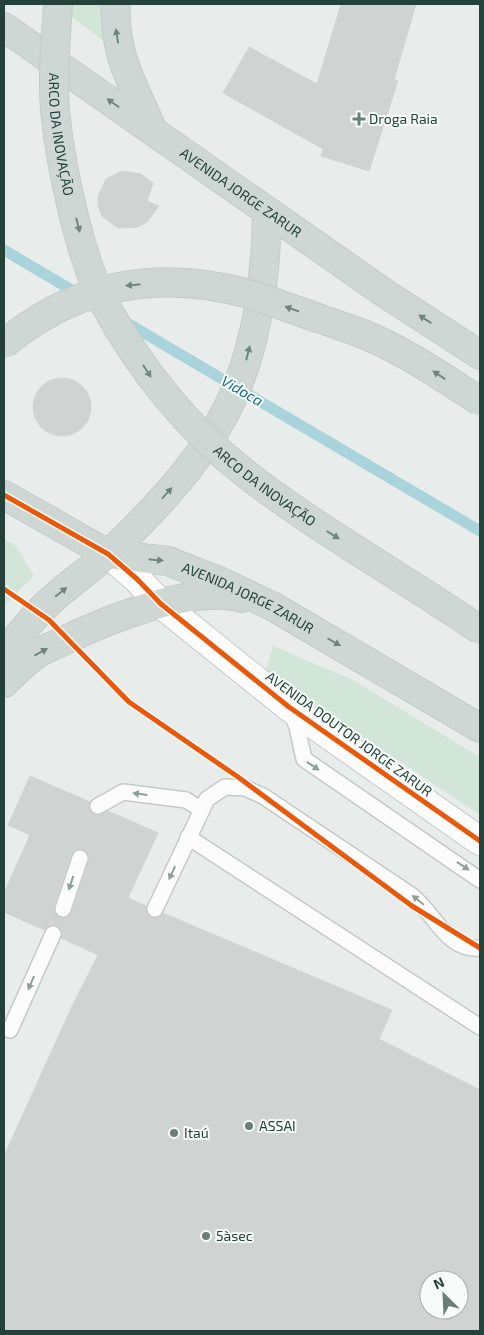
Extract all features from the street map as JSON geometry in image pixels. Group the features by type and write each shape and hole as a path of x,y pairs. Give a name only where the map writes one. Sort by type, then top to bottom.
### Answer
{"main road":[{"name":"ARCO DA INOVAÇÃO","path":"58,4 55,104 67,184 83,245 104,302 152,378 198,432 244,473 295,510 480,630"},
{"path":"116,4 116,37 129,78 153,130"},
{"name":"AVENIDA JORGE ZARUR","path":"4,27 383,292 480,355"},
{"path":"4,652 49,602 115,548 171,489 219,423 248,357 266,260 267,212"},
{"path":"4,344 50,312 73,300 94,292 167,281 245,293 363,334 428,367 480,401"},
{"name":"AVENIDA JORGE ZARUR","path":"4,495 115,548 168,561 219,581 272,606 480,728"},
{"path":"4,684 36,654 101,623 161,604 199,596 233,595 272,606"}],"street":[{"name":"AVENIDA DOUTOR JORGE ZARUR","path":"115,548 137,579 161,604 289,707 480,841"}],"lane":[{"path":"289,707 297,726 304,759 480,880"},
{"path":"155,910 207,799 225,787 245,788 263,796 424,904 452,941 467,948 480,948"},
{"path":"98,806 123,792 186,800 202,810"},
{"path":"188,837 480,1027"},
{"path":"63,908 80,858"},
{"path":"10,1030 53,934"}],"green space":[{"path":"54,4 107,4 104,41"},
{"path":"4,539 16,546 34,576 4,605"},
{"path":"273,646 351,679 480,757 480,815 291,689 266,670"}],"building":[{"path":"341,4 416,4 394,80 398,81 369,171 321,156 323,149 223,93 249,47 317,84"},
{"path":"122,171 141,174 153,183 147,201 159,206 147,222 138,227 118,228 102,216 98,206 98,196 106,179"},
{"path":"56,378 68,378 83,386 91,401 91,413 83,428 68,436 56,436 41,428 33,413 33,401 41,386"},
{"name":"ASSAI","path":"30,776 90,802 90,810 94,814 98,815 108,811 158,833 128,898 146,906 147,914 156,918 163,913 392,1010 379,1039 480,1090 480,1331 4,1331 4,1156 73,1004 98,955 61,938 62,933 57,926 52,925 44,930 4,912 4,893 30,835 8,825","holes":["79,849 87,852 89,861 72,912 69,916 61,918 56,915 54,906 71,855"]}],"waterway":[{"name":"Vidoca","path":"4,250 80,295"},
{"name":"Vidoca","path":"122,320 480,531"}],"cycle path":[{"path":"4,495 108,554 137,579 161,604 289,707 480,841"},
{"path":"4,589 49,620 129,702 238,777 412,906 480,948"}],"place":[{"name":"Droga Raia","path":"359,119"},
{"name":"ASSAI","path":"249,1126"},
{"name":"Itaú","path":"174,1133"},
{"name":"5àsec","path":"206,1236"}]}
